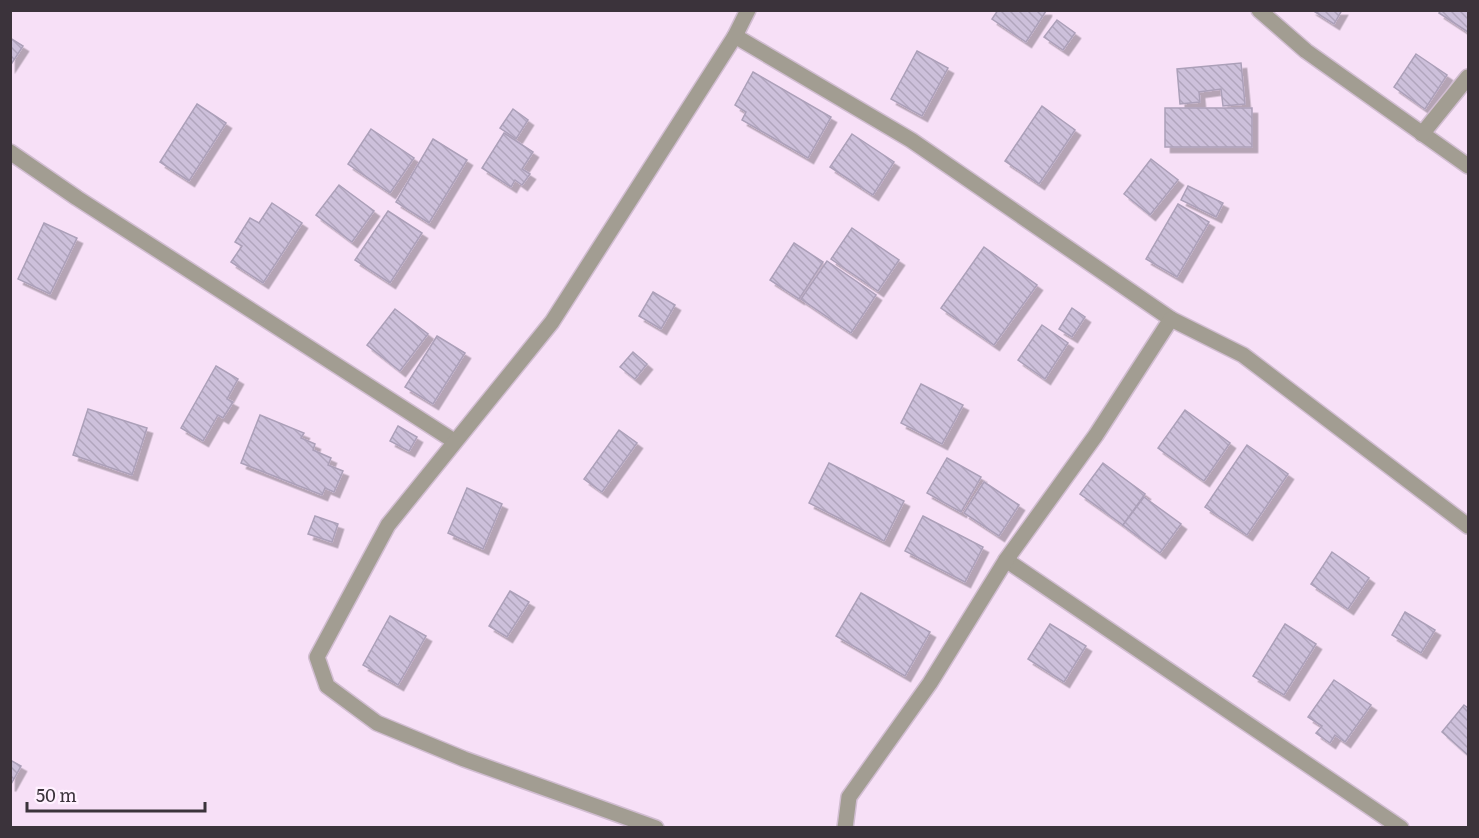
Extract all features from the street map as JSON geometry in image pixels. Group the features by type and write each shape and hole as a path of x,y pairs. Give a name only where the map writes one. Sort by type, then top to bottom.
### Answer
{"street":[{"path":"656,828 464,759 377,723 327,686 317,657 388,525 552,322 735,36 748,10"},
{"path":"1259,10 1306,51 1468,166"},
{"path":"735,36 911,140 1171,318 1244,356 1468,526"},
{"path":"1422,134 1468,77"},
{"path":"10,152 77,198 454,441"},
{"path":"845,828 849,797 930,683 1006,560 1096,435 1171,318"},
{"path":"1006,560 1401,828"}],"building":[{"path":"998,10 1046,11 1026,42 992,19"},
{"path":"1312,10 1342,10 1334,24"},
{"path":"1441,10 1468,10 1468,32 1439,13"},
{"path":"1057,20 1075,33 1063,50 1044,37"},
{"path":"10,38 23,46 10,66"},
{"path":"917,51 948,68 922,116 891,99"},
{"path":"1416,54 1447,75 1425,109 1394,87"},
{"path":"1241,63 1245,104 1223,106 1221,89 1199,92 1200,102 1180,104 1177,69"},
{"path":"753,72 831,117 808,158 742,120 746,112 735,105"},
{"path":"197,104 226,123 189,181 160,162"},
{"path":"1042,106 1075,130 1039,184 1005,161"},
{"path":"1165,108 1252,108 1252,147 1165,147"},
{"path":"513,109 528,120 516,139 500,128"},
{"path":"371,129 414,158 390,193 348,164"},
{"path":"504,133 533,152 522,169 530,174 522,185 515,180 511,187 482,168"},
{"path":"852,134 894,162 873,195 830,167"},
{"path":"433,139 467,160 429,223 396,202"},
{"path":"1151,159 1178,180 1150,215 1124,194"},
{"path":"339,185 374,211 352,242 316,215"},
{"path":"1188,186 1223,203 1216,217 1181,200"},
{"path":"272,203 302,223 263,283 231,262 242,246 235,242 250,218 259,223"},
{"path":"1178,204 1209,222 1177,277 1146,259"},
{"path":"388,211 422,233 390,283 355,260"},
{"path":"44,223 77,238 50,294 18,279"},
{"path":"852,228 899,260 878,291 831,259"},
{"path":"794,243 823,262 799,299 770,280"},
{"path":"984,247 1037,285 994,345 941,308"},
{"path":"827,261 876,295 851,333 801,299"},
{"path":"653,292 675,305 661,329 639,316"},
{"path":"1072,308 1085,317 1072,337 1059,329"},
{"path":"395,309 428,334 400,371 367,345"},
{"path":"1042,325 1068,343 1045,379 1018,360"},
{"path":"437,336 465,353 433,404 405,387"},
{"path":"633,352 647,364 635,379 620,367"},
{"path":"216,366 238,379 227,399 233,402 223,418 218,415 203,441 181,428"},
{"path":"921,384 963,405 942,444 901,423"},
{"path":"88,409 147,428 132,475 73,455"},
{"path":"1185,410 1230,443 1204,481 1158,448"},
{"path":"260,415 304,433 301,438 315,444 313,450 331,458 328,465 343,471 334,492 325,488 322,495 241,463"},
{"path":"398,426 417,437 409,451 390,441"},
{"path":"619,430 637,443 602,492 584,479"},
{"path":"1247,445 1288,474 1247,535 1205,507"},
{"path":"947,458 981,477 961,512 927,493"},
{"path":"829,463 904,501 884,541 809,503"},
{"path":"1103,463 1145,494 1123,525 1080,494"},
{"path":"984,482 1019,505 999,536 964,513"},
{"path":"467,488 502,504 483,549 448,533"},
{"path":"1144,497 1181,524 1160,553 1123,525"},
{"path":"315,516 338,524 332,542 308,534"},
{"path":"923,516 983,547 965,582 905,551"},
{"path":"1332,552 1369,578 1348,609 1311,584"},
{"path":"510,591 529,602 507,637 489,626"},
{"path":"861,593 930,632 905,676 836,636"},
{"path":"1405,612 1435,630 1421,653 1392,635"},
{"path":"390,616 426,636 398,685 363,665"},
{"path":"1050,624 1086,646 1064,682 1028,659"},
{"path":"1285,624 1316,644 1284,695 1253,676"},
{"path":"1334,680 1371,705 1345,742 1335,735 1330,743 1316,733 1322,726 1308,717"},
{"path":"1464,705 1468,708 1468,755 1442,732"},
{"path":"10,760 21,766 10,786"}]}
